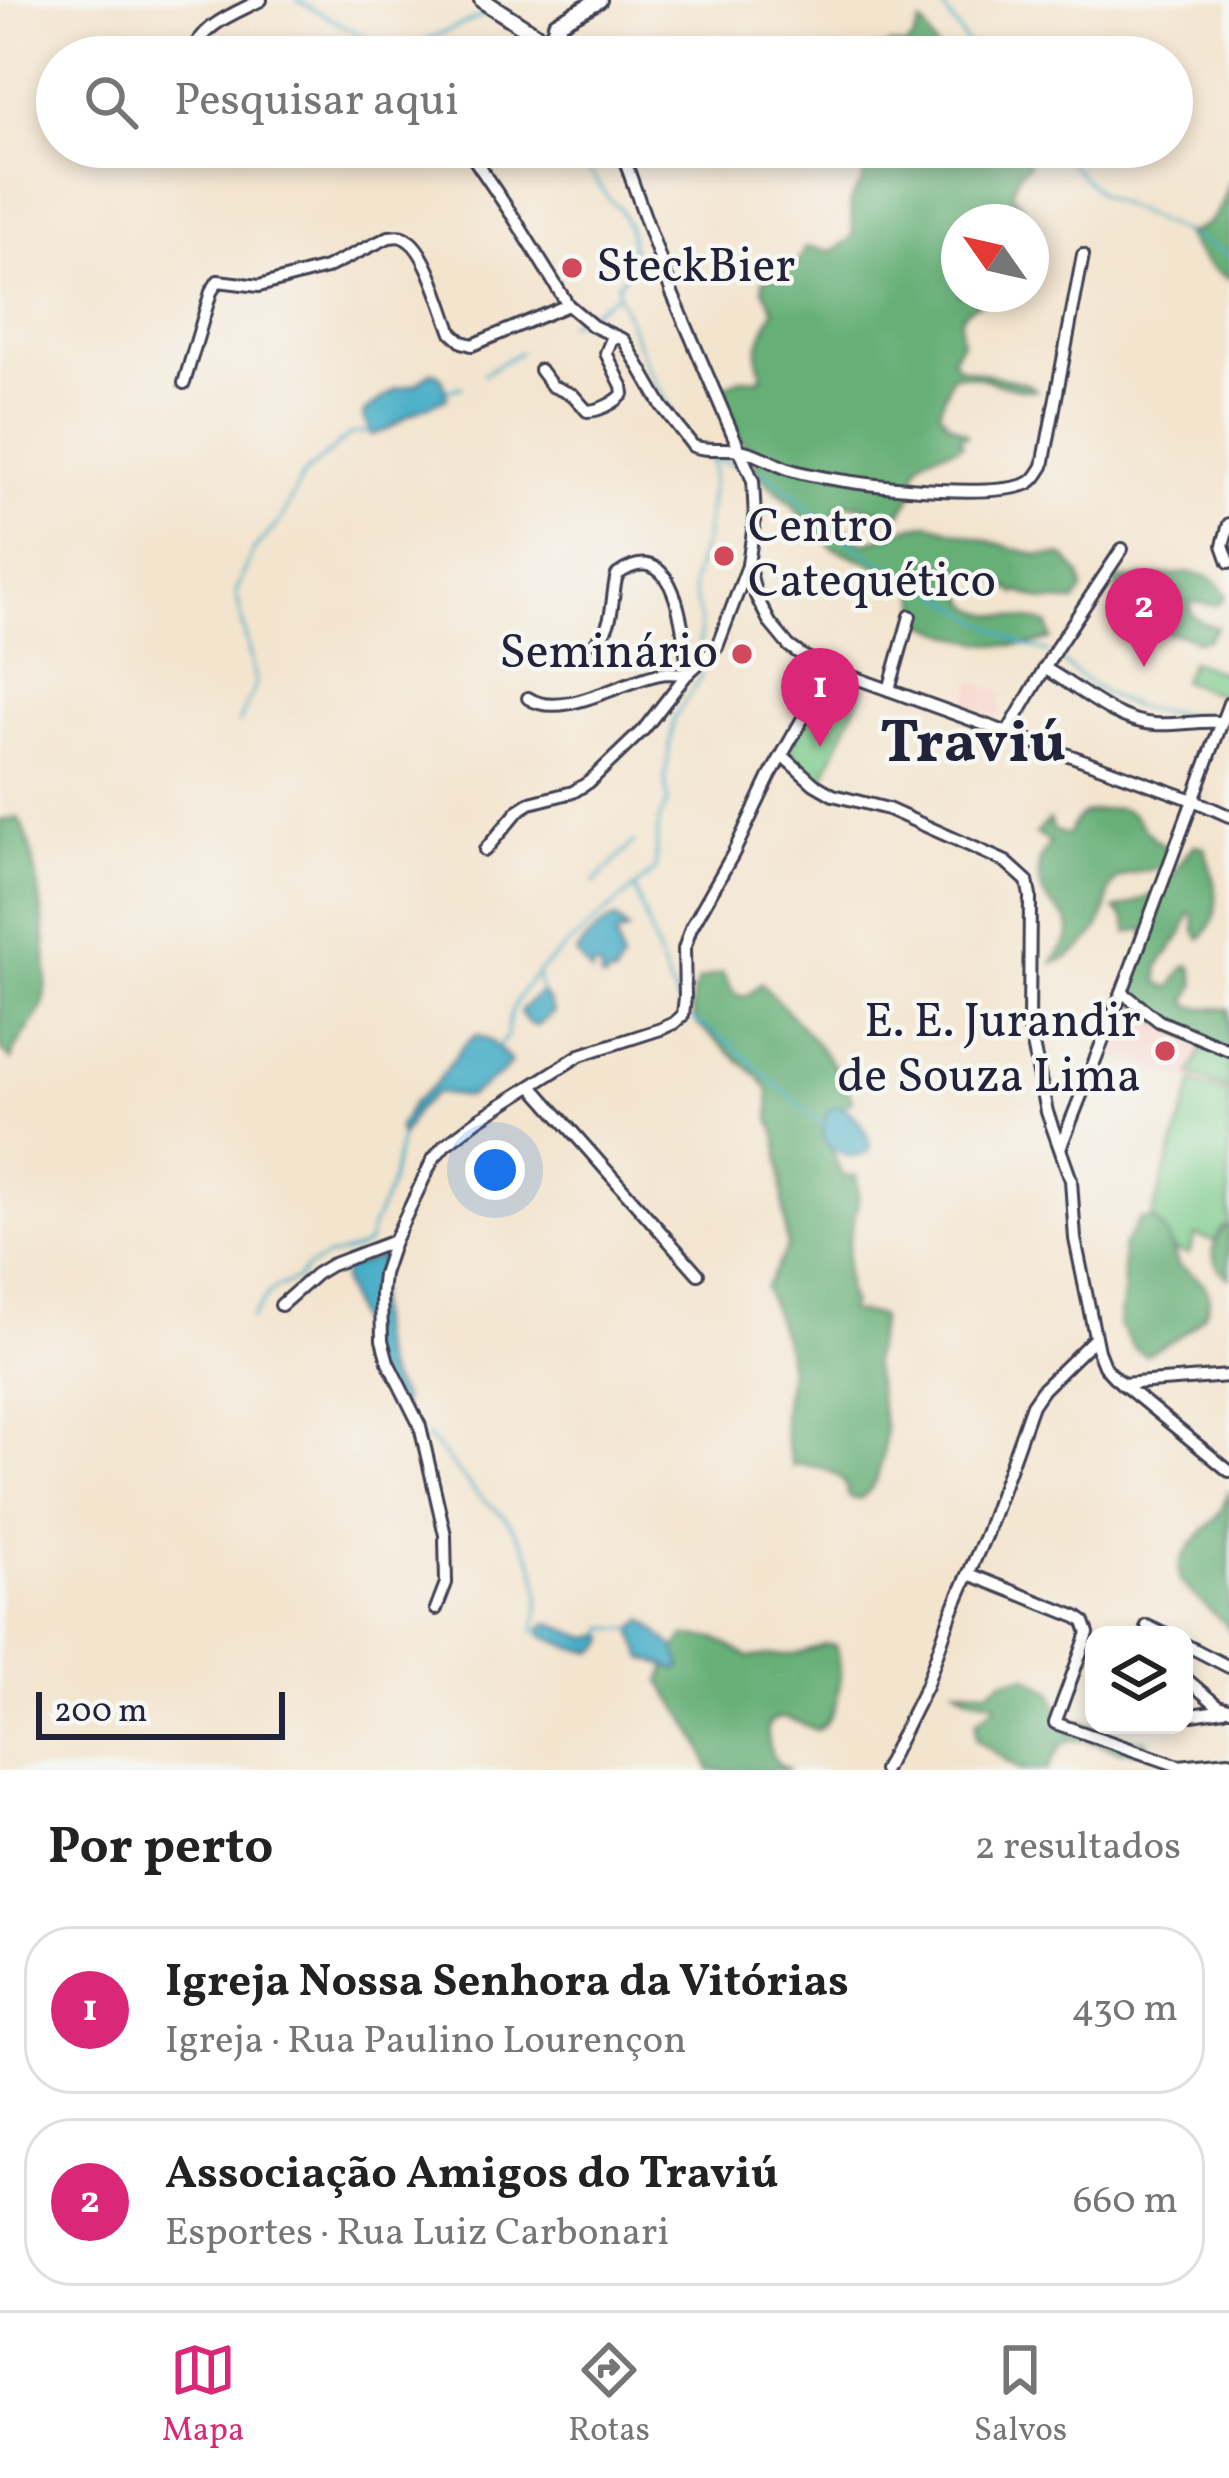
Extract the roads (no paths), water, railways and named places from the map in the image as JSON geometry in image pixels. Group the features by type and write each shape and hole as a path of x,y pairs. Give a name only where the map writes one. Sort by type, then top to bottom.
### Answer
{"main road":[{"path":"482,0 536,36"},
{"path":"544,36 599,0"}],"street":[{"path":"201,36 261,0"},
{"path":"480,168 568,305 593,326 631,347 662,406 693,446 740,450 793,470 839,480 970,490 1026,484 1035,478 1043,466 1083,255"},
{"path":"485,850 519,810 573,792 644,729 688,674 717,647 748,565 755,495 672,293 627,168"},
{"path":"184,383 218,281 259,286 326,268 389,236 411,242 421,256 452,334 461,342 487,339 568,305"},
{"path":"540,370 552,386 573,395 586,411 594,411 623,394 606,353 613,336"},
{"path":"1229,524 1223,545 1229,562"},
{"path":"1007,733 1122,549"},
{"path":"748,565 756,596 778,634 802,656 1229,816"},
{"path":"596,642 608,625 617,575 645,566 665,577 675,593 686,638 688,674"},
{"path":"889,690 910,616"},
{"path":"1044,668 1138,722 1221,722"},
{"path":"436,1609 446,1583 445,1535 420,1426 393,1374 382,1340 383,1274 394,1241 433,1159 478,1119 580,1055 661,1029 683,1015 686,939 831,669"},
{"path":"528,698 549,706 648,677 688,674"},
{"path":"1060,1146 1229,703"},
{"path":"782,755 833,796 919,820 1006,862 1027,881 1029,1025 1047,1112 1071,1180 1076,1239 1093,1333 1104,1366 1223,1457 1229,1471"},
{"path":"1122,992 1159,1021 1229,1050"},
{"path":"532,1086 698,1274"},
{"path":"281,1305 331,1265 394,1241"},
{"path":"884,1770 926,1686 1032,1405 1093,1333"},
{"path":"1122,1384 1229,1376"},
{"path":"969,1574 1077,1617 1086,1626"},
{"path":"1085,1649 1055,1723 1085,1733"},
{"path":"1193,1649 1229,1667"},
{"path":"1193,1685 1228,1710"},
{"path":"1193,1714 1228,1710"},
{"path":"1087,1734 1179,1766 1229,1761"}],"water":[{"path":"431,372 443,381 447,398 371,435 364,412"},
{"path":"616,919 628,931 616,935 622,962 614,976 605,980 600,968 593,967 592,973 576,954 593,933"},
{"path":"541,992 553,1013 537,1026 529,1024 521,1010"},
{"path":"476,1035 491,1042 511,1062 503,1073 467,1097 436,1093 416,1110 401,1137 399,1127 413,1103"},
{"path":"837,1106 855,1116 869,1141 870,1148 860,1156 848,1156 825,1142 826,1118"},
{"path":"382,1256 377,1338 385,1369 403,1400 401,1411 369,1381 342,1281 345,1268"},
{"path":"644,1620 675,1648 682,1666 677,1670 644,1658 633,1634"},
{"path":"548,1623 582,1636 604,1634 605,1644 595,1652 575,1649 543,1636 541,1628"}],"waterway":[{"path":"297,0 362,36"},
{"path":"941,0 962,36"},
{"path":"435,36 490,13"},
{"path":"587,168 619,207 629,228 634,266 618,283 618,293 648,369 671,409"},
{"path":"1074,168 1100,195 1229,256"},
{"path":"586,315 618,293"},
{"path":"568,324 575,320"},
{"path":"483,374 520,352"},
{"path":"447,391 462,387"},
{"path":"239,723 256,684 236,592 253,551 281,520 303,475 351,434 369,432"},
{"path":"700,654 700,619 692,585 705,539 712,481 707,454"},
{"path":"712,460 740,465"},
{"path":"760,472 770,475 882,564 917,579 1021,644 1048,652"},
{"path":"1056,656 1093,686 1129,704 1169,713 1217,714"},
{"path":"498,1047 507,1036 515,1004 534,977 655,870 659,819 668,802 665,778 674,718 701,673"},
{"path":"593,884 634,842"},
{"path":"635,889 679,1004"},
{"path":"537,976 541,992"},
{"path":"692,1019 733,1046 824,1124"},
{"path":"251,1318 271,1291 298,1278 306,1268 368,1243 390,1187 401,1137"},
{"path":"427,1437 505,1518 525,1546 539,1591 534,1631 541,1632"},
{"path":"604,1634 606,1628 635,1629"}],"place":[{"name":"SteckBier","path":"572,268"},
{"name":"Centro Catequético","path":"724,556"},
{"name":"Seminário","path":"742,654"},
{"name":"Associação Amigos do Traviú","path":"1144,667"},
{"name":"Igreja Nossa Senhora da Vitórias","path":"820,747"},
{"name":"E. E. Jurandir de Souza Lima","path":"1165,1051"}],"district":[{"name":"Traviú","path":"973,745"}]}
